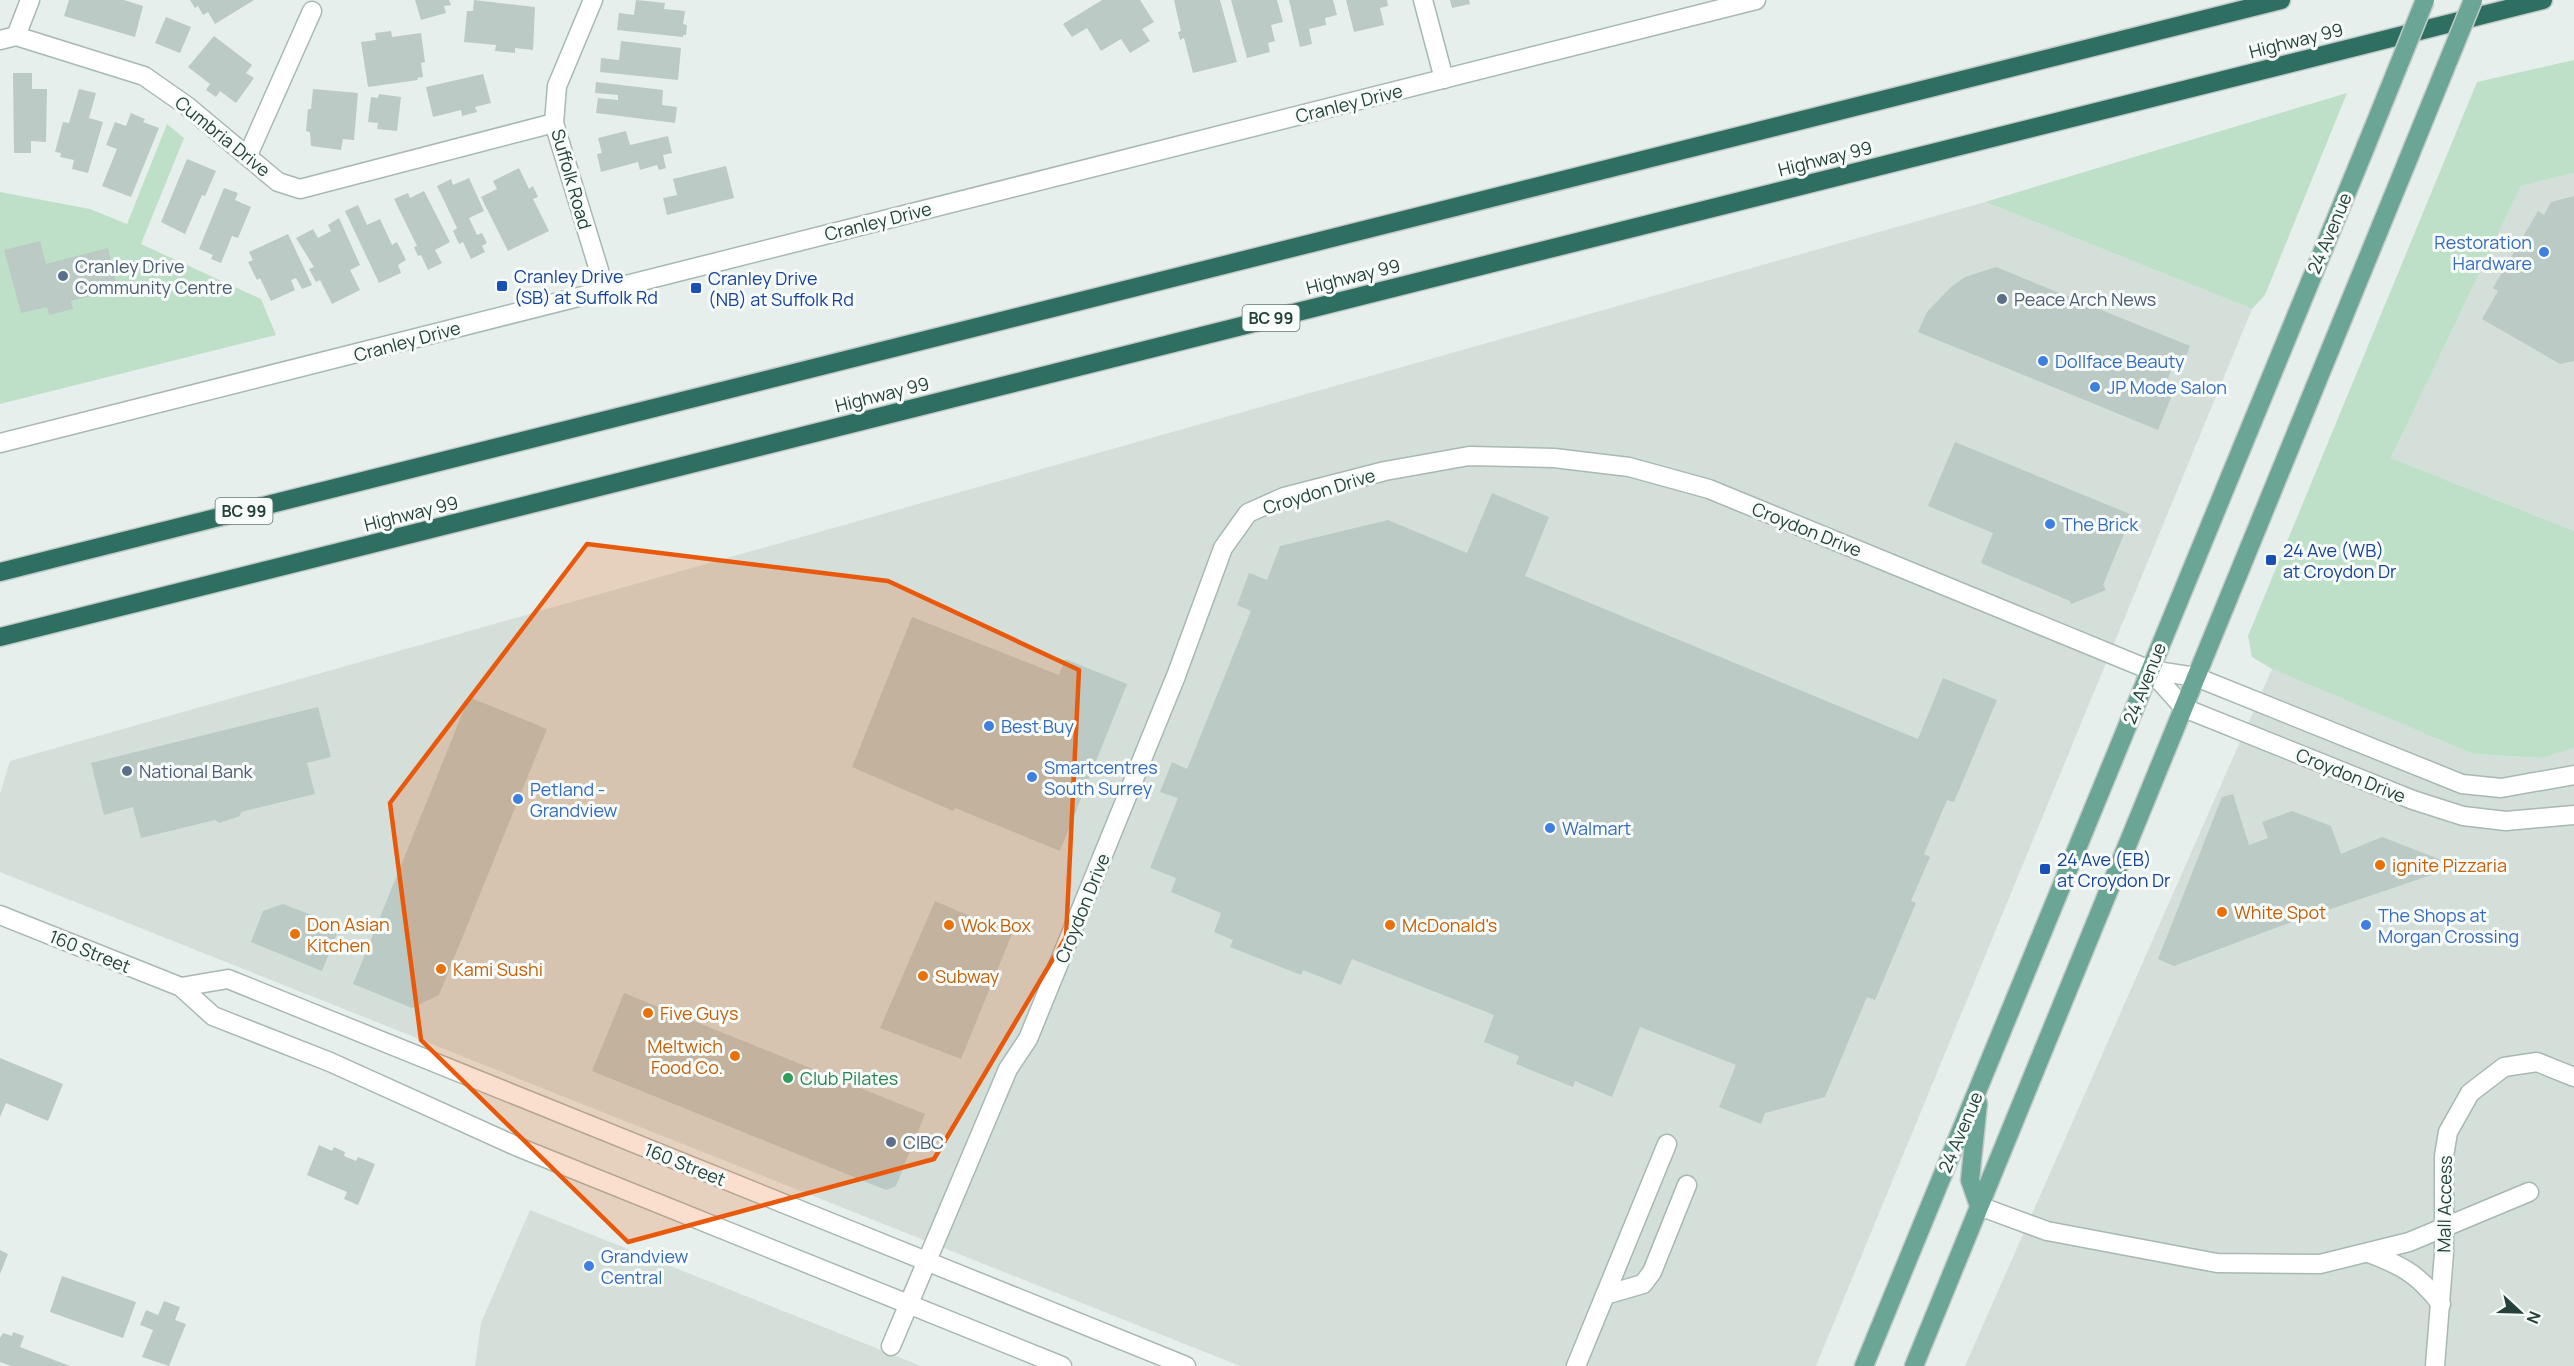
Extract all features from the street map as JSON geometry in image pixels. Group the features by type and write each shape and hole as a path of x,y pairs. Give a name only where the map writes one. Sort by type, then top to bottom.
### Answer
{"highway":[{"name":"BC 99","path":"0,572 2281,0"},
{"name":"Highway 99","path":"0,637 2543,0"}],"main road":[{"name":"24 Avenue","path":"1864,1366 2425,0"},
{"path":"1914,1366 2473,0"},
{"path":"1979,1086 1970,1180 1979,1206"}],"street":[{"path":"8,38 30,0"},
{"name":"Suffolk Road","path":"593,0 558,86 554,123 605,290"},
{"path":"1423,0 1444,79"},
{"name":"Cranley Drive","path":"0,443 1756,0"},
{"path":"248,154 312,11"},
{"name":"Cumbria Drive","path":"8,38 144,76 187,106 248,154 278,182 300,189 554,123"},
{"name":"Croydon Drive","path":"891,1346 1008,1069 1028,1039 1176,676 1223,548 1248,513 1284,497 1384,471 1469,456 1554,458 1629,467 1709,489 2150,670 2196,677 2462,783 2501,789 2574,774"},
{"name":"Croydon Drive","path":"2150,670 2184,708 2413,800 2463,816 2506,821 2574,815"},
{"name":"160 Street","path":"0,915 181,987 213,1016 330,1062 518,1147 1062,1366"},
{"name":"160 Street","path":"181,987 228,979 1186,1366"},
{"name":"Mall Access","path":"2435,1366 2441,1304 2444,1156 2448,1132 2470,1093 2504,1067 2537,1062 2574,1077"},
{"path":"1576,1366 1667,1144"},
{"path":"1605,1296 1642,1284 1652,1272 1687,1185"},
{"path":"1979,1206 2047,1231 2217,1263 2320,1264 2409,1242 2529,1192"},
{"path":"2369,1253 2402,1266 2415,1275 2441,1304"}],"highlighted area":[{"path":"587,544 888,581 1079,670 1066,937 934,1159 628,1242 421,1040 390,803"}],"shaded area":[{"path":"2574,173 2574,531 2391,458 2521,186"},
{"name":"Smartcentres South Surrey","path":"1985,202 2252,309 1816,1366 1240,1366 0,872 0,794 10,761"},
{"name":"The Shops at Morgan Crossing","path":"2272,669 2473,754 2541,758 2574,748 2574,1366 1965,1366"},
{"name":"Grandview Central","path":"530,1210 921,1366 475,1366 481,1323"}],"green space":[{"path":"2574,60 2574,173 2521,186 2391,458 2574,531 2574,748 2542,758 2473,754 2272,669 2252,657 2248,636 2477,82"},
{"path":"2347,93 2265,295 2252,309 1985,202"},
{"path":"167,124 184,138 141,244 261,299 276,335 0,404 0,192 90,209 127,224"}],"building":[{"path":"69,0 124,0 143,6 135,37 64,16"},
{"path":"190,0 254,0 215,24 208,12 203,15 198,6 195,8"},
{"path":"415,0 449,0 451,5 444,6 446,13 421,20"},
{"path":"474,0 535,7 533,50 515,48 515,53 495,51 496,45 464,42 467,11 473,11"},
{"path":"636,0 665,3 664,9 685,11 683,24 687,25 686,35 683,37 617,30 619,13 634,15"},
{"path":"1102,0 1140,0 1154,22 1142,29 1150,41 1130,53 1121,39 1101,51 1087,28 1072,37 1063,24"},
{"path":"1174,0 1220,0 1237,62 1193,73 1184,38 1180,40 1178,32 1181,31"},
{"path":"1231,0 1277,0 1283,22 1271,25 1275,41 1268,43 1270,52 1247,58"},
{"path":"1289,0 1333,0 1337,15 1325,18 1326,25 1309,29 1312,44 1300,47"},
{"path":"1346,0 1387,0 1388,6 1380,8 1384,25 1354,32"},
{"path":"1450,0 1469,0 1470,4 1452,8"},
{"path":"166,17 191,27 180,53 155,43"},
{"path":"391,31 392,37 421,33 425,62 421,63 423,77 417,78 418,80 368,87 361,42 376,40 375,33"},
{"path":"214,36 252,65 246,73 254,78 236,103 220,91 216,97 206,90 210,84 188,67"},
{"path":"621,41 681,48 678,80 600,72 601,58 619,60"},
{"path":"13,73 32,73 32,89 47,89 46,142 31,141 31,153 14,153"},
{"path":"483,74 491,103 475,107 477,112 462,116 461,110 433,117 426,87"},
{"path":"596,82 663,90 662,105 677,107 675,123 596,113 598,98 618,100 618,95 595,93"},
{"path":"79,89 96,93 89,118 103,122 88,173 72,169 74,160 60,157 61,153 55,152 63,122 69,123"},
{"path":"313,89 358,93 354,140 343,139 341,150 311,146 310,132 306,131"},
{"path":"379,94 401,97 397,131 377,129 378,123 368,122 371,97 378,98"},
{"path":"131,113 145,119 143,122 159,128 131,197 102,186 117,149 106,145 115,122 126,126"},
{"path":"626,131 630,145 668,136 672,153 663,155 666,168 659,170 657,165 640,170 638,162 601,172 597,154 602,153 598,138"},
{"path":"187,159 216,171 205,196 202,195 185,234 161,222"},
{"path":"726,166 734,198 667,215 663,198 677,195 673,179"},
{"path":"519,168 529,189 533,186 538,197 533,199 549,231 508,251 481,197 497,189 493,181"},
{"path":"469,178 484,211 469,218 477,235 482,233 487,243 482,246 485,252 471,259 463,242 459,244 453,231 457,228 437,186 451,179 453,185"},
{"path":"224,188 238,193 235,200 251,207 238,238 232,236 221,263 211,259 213,255 199,249"},
{"path":"424,191 450,242 435,250 442,263 428,270 421,255 418,256 414,247 417,246 394,199 408,193 410,198"},
{"name":"Restoration Hardware","path":"2574,196 2574,361 2560,364 2482,319 2498,291 2493,288 2538,211 2544,215 2551,202"},
{"path":"358,205 367,225 380,219 392,245 397,242 406,260 398,265 401,273 379,283 345,211"},
{"path":"339,218 360,265 350,270 360,290 332,304 320,280 316,282 309,269 314,267 296,238 313,229 318,238 331,231 328,225"},
{"path":"288,234 312,285 302,289 296,278 291,280 295,290 271,301 260,278 257,280 248,262 253,260 249,252"},
{"name":"Cranley Drive Community Centre","path":"40,241 46,264 108,248 118,289 71,301 73,309 49,315 47,307 21,313 4,250"},
{"path":"1996,267 2190,346 2181,370 2173,366 2165,386 2174,390 2158,430 1918,332 1927,312 1951,287 1965,277"},
{"name":"The Brick","path":"1955,442 2132,515 2103,585 2106,590 2071,604 2070,601 1981,563 1993,533 1928,506"},
{"name":"Walmart","path":"1492,493 1549,517 1525,576 1918,739 1943,678 1997,700 1954,802 1947,800 1924,854 1930,857 1911,901 1916,903 1875,1000 1867,997 1825,1097 1765,1113 1761,1124 1719,1107 1736,1065 1640,1027 1612,1097 1575,1081 1573,1087 1516,1064 1519,1056 1484,1042 1494,1015 1352,959 1341,985 1303,970 1301,975 1230,947 1233,940 1214,932 1221,913 1171,892 1176,878 1150,868 1178,798 1160,792 1172,762 1187,769 1251,611 1237,605 1249,573 1267,580 1280,546 1388,520 1467,553"},
{"name":"Best Buy","path":"912,617 1059,675 1065,659 1127,684 1060,851 955,808 953,811 852,767"},
{"path":"469,697 547,729 439,995 412,1008 353,984"},
{"path":"318,707 331,757 307,763 315,794 241,812 240,816 219,823 215,820 141,838 133,807 104,815 91,763"},
{"path":"2233,794 2249,845 2268,838 2262,822 2292,811 2331,826 2341,854 2382,837 2439,859 2443,871 2278,927 2174,966 2158,959 2222,797"},
{"path":"935,901 1012,934 961,1059 880,1028"},
{"name":"Don Asian Kitchen","path":"283,904 340,926 322,971 251,942 263,911"},
{"path":"624,993 925,1114 896,1186 886,1190 592,1071"},
{"path":"0,1058 63,1084 48,1121 6,1103 0,1117"},
{"path":"319,1145 332,1151 334,1147 345,1152 344,1156 356,1161 358,1157 375,1164 358,1205 344,1199 347,1192 307,1175"},
{"path":"0,1250 8,1254 0,1274"},
{"path":"62,1276 136,1302 123,1338 50,1312"},
{"path":"164,1301 180,1307 175,1320 186,1324 169,1366 142,1357 153,1330 140,1325 146,1310 158,1315"},
{"path":"13,1332 24,1336 20,1347 70,1366 11,1366 0,1362 0,1338 3,1333 12,1336"}],"place":[{"name":"Restoration Hardware","path":"2544,252"},
{"name":"Cranley Drive Community Centre","path":"63,276"},
{"name":"Cranley Drive (SB) at Suffolk Rd","path":"502,286"},
{"name":"Cranley Drive (NB) at Suffolk Rd","path":"696,288"},
{"name":"Peace Arch News","path":"2002,299"},
{"name":"Dollface Beauty","path":"2043,361"},
{"name":"JP Mode Salon","path":"2095,387"},
{"name":"The Brick","path":"2050,524"},
{"name":"24 Ave (WB) at Croydon Dr","path":"2271,560"},
{"name":"Best Buy","path":"989,726"},
{"name":"National Bank","path":"127,771"},
{"name":"Smartcentres South Surrey","path":"1032,777"},
{"name":"Petland - Grandview","path":"518,799"},
{"name":"Walmart","path":"1550,828"},
{"name":"ignite Pizzaria","path":"2380,865"},
{"name":"24 Ave (EB) at Croydon Dr","path":"2045,869"},
{"name":"White Spot","path":"2222,912"},
{"name":"Wok Box","path":"949,925"},
{"name":"McDonald's","path":"1390,925"},
{"name":"The Shops at Morgan Crossing","path":"2366,925"},
{"name":"Don Asian Kitchen","path":"295,934"},
{"name":"Kami Sushi","path":"441,969"},
{"name":"Subway","path":"923,976"},
{"name":"Five Guys","path":"648,1013"},
{"name":"Meltwich Food Co.","path":"735,1056"},
{"name":"Club Pilates","path":"788,1078"},
{"name":"CIBC","path":"891,1142"},
{"name":"Grandview Central","path":"589,1266"}]}
